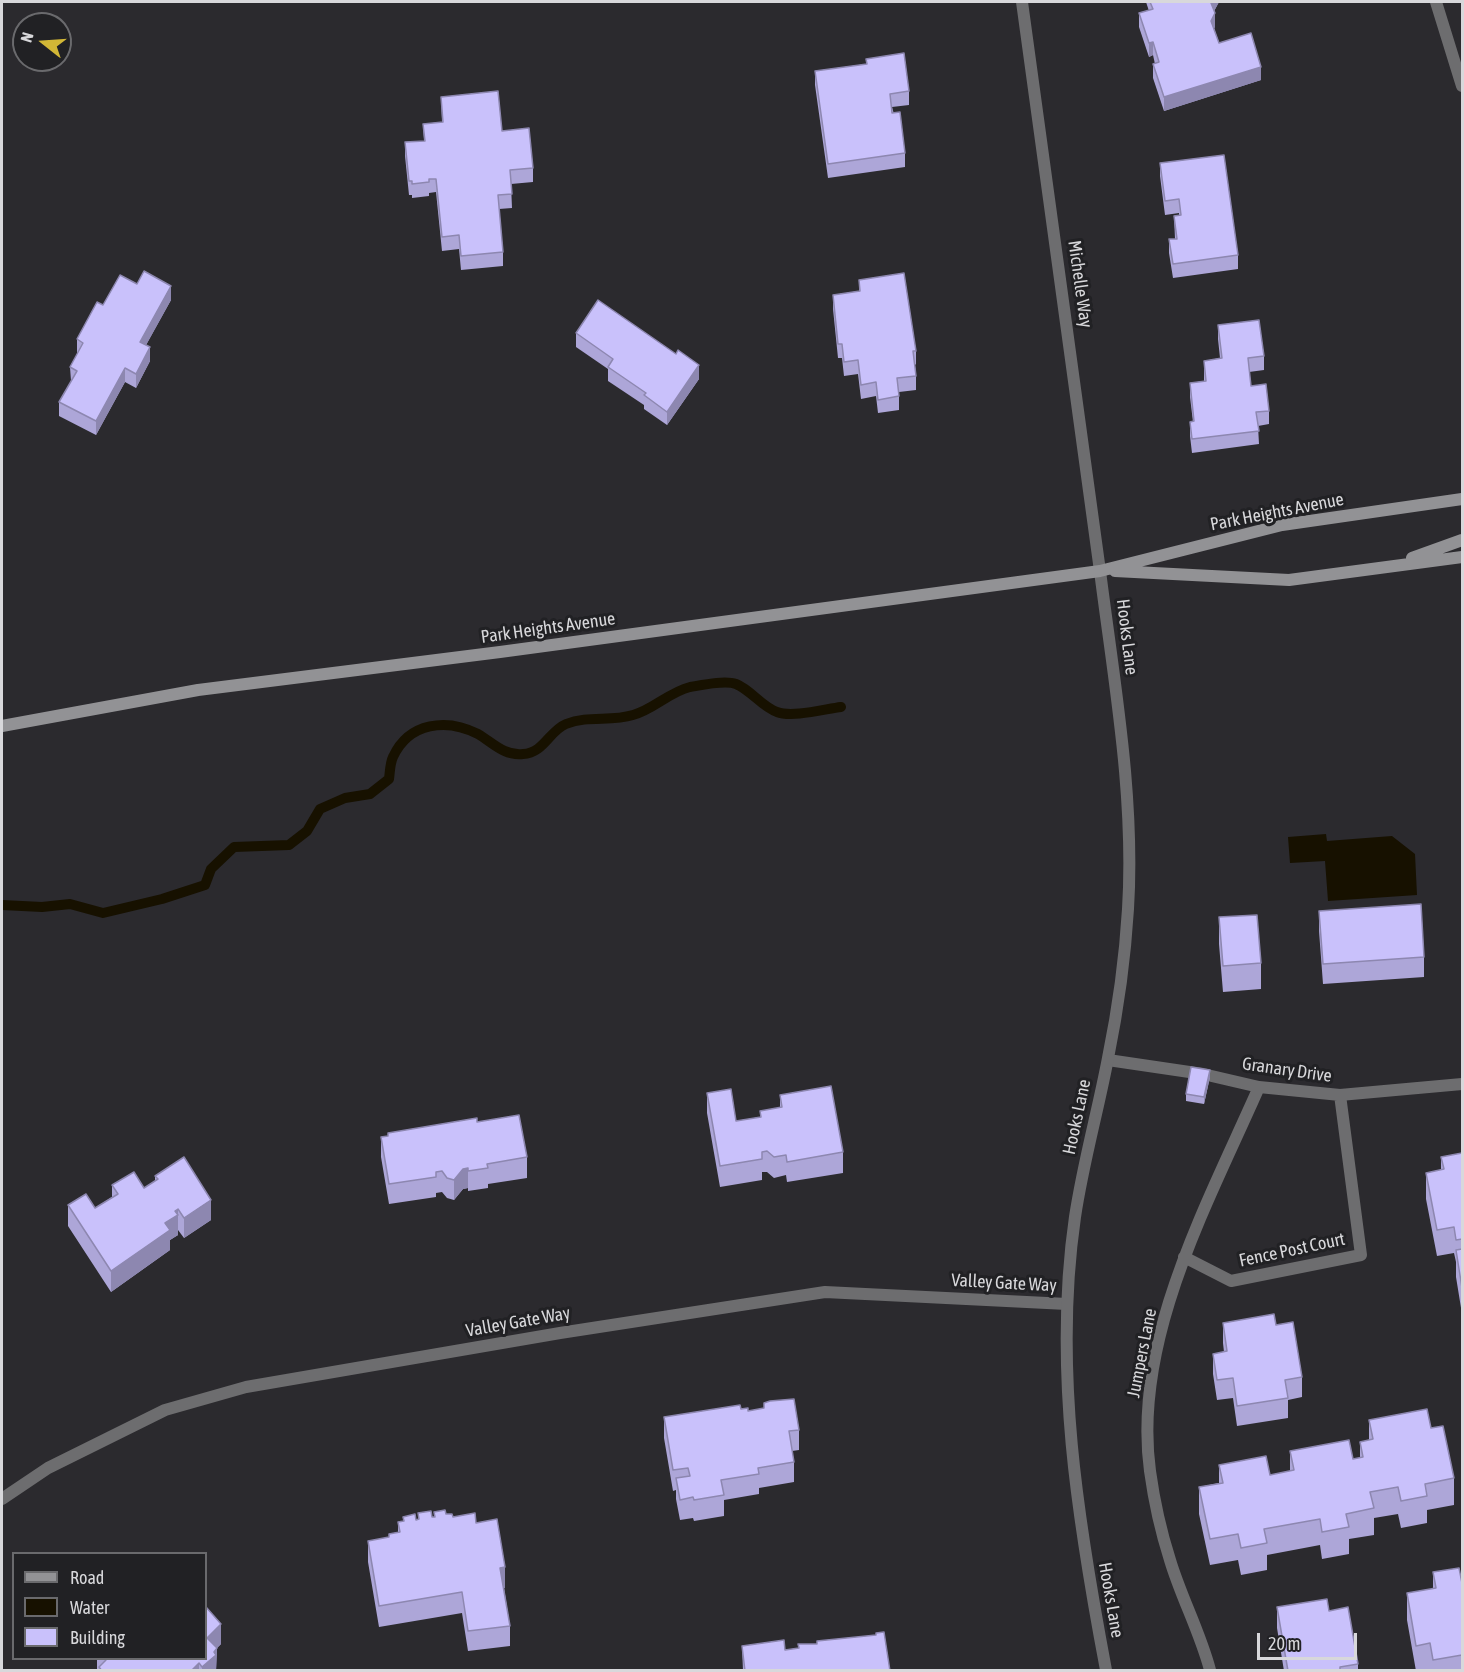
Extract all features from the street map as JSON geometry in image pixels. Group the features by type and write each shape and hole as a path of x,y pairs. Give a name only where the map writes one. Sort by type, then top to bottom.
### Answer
{"main road":[{"name":"Park Heights Avenue","path":"2,726 198,690 512,651 1100,571 1282,525 1462,499"},
{"path":"1385,567 1462,540"},
{"name":"Park Heights Avenue","path":"1100,571 1289,580 1462,556"}],"street":[{"name":"Michelle Way","path":"1022,2 1100,571"},
{"path":"1436,2 1462,86"},
{"name":"Hooks Lane","path":"1100,571 1120,724 1128,828 1128,908 1122,975 1108,1060 1075,1217 1067,1304 1075,1486 1106,1671"},
{"name":"Granary Drive","path":"1108,1060 1203,1074 1259,1087 1340,1095 1462,1084"},
{"name":"Jumpers Lane","path":"1210,1671 1170,1560 1150,1470 1148,1419 1152,1376 1163,1328 1184,1257 1259,1087"},
{"name":"Fence Post Court","path":"1184,1257 1231,1281 1361,1255 1340,1095"},
{"name":"Valley Gate Way","path":"2,1498 48,1468 165,1410 246,1386 560,1333 825,1292 1067,1304"}],"water":[{"path":"1326,834 1327,841 1392,836 1415,854 1417,895 1328,901 1325,861 1290,863 1288,837"}],"building":[{"path":"1150,2 1212,2 1215,13 1211,21 1219,43 1251,33 1261,67 1164,97 1153,64 1159,62 1153,42 1149,43 1139,13 1153,9"},
{"path":"904,53 909,91 890,94 892,113 900,112 905,153 828,164 815,71 867,64 866,59"},
{"path":"498,91 502,131 529,128 533,168 510,170 512,194 498,195 503,252 461,256 459,235 442,237 436,179 412,184 412,181 409,181 405,142 425,141 423,124 443,122 441,97"},
{"path":"1224,155 1238,255 1173,264 1169,239 1177,239 1174,216 1181,215 1179,199 1165,201 1160,163"},
{"path":"144,271 171,286 140,342 150,347 136,374 125,368 96,421 59,402 77,371 70,367 83,343 77,339 97,302 103,305 120,275 137,284"},
{"path":"904,273 916,351 913,351 916,376 897,378 899,396 878,400 876,382 861,385 858,360 844,362 842,344 838,344 833,295 860,291 859,280"},
{"path":"598,300 676,354 678,350 699,365 667,412 644,395 646,393 608,367 613,359 576,333"},
{"path":"1259,320 1264,356 1248,358 1251,386 1266,384 1269,411 1256,412 1259,431 1192,439 1190,422 1194,421 1190,383 1206,381 1204,361 1222,358 1218,325"},
{"path":"1421,904 1424,957 1323,964 1319,911"},
{"path":"1257,915 1261,963 1223,966 1219,917"},
{"path":"1191,1067 1210,1070 1204,1097 1186,1094"},
{"path":"831,1086 843,1152 787,1162 786,1155 774,1157 767,1151 762,1152 762,1159 720,1166 707,1093 731,1089 736,1121 761,1117 760,1111 782,1107 780,1095"},
{"path":"519,1115 527,1157 487,1164 488,1168 468,1171 468,1168 463,1169 454,1180 447,1178 442,1171 436,1172 436,1177 389,1184 381,1137 388,1136 388,1133 477,1118 477,1122"},
{"path":"1462,1153 1462,1239 1456,1240 1454,1227 1437,1230 1426,1173 1444,1169 1441,1157"},
{"path":"184,1157 211,1200 184,1218 178,1209 175,1211 178,1215 165,1223 170,1230 111,1271 68,1205 86,1194 95,1208 118,1194 112,1185 134,1172 144,1188 158,1179 155,1176"},
{"path":"1462,1249 1462,1288 1456,1250"},
{"path":"1274,1314 1276,1325 1293,1322 1302,1377 1285,1380 1288,1398 1237,1406 1233,1378 1217,1380 1213,1354 1227,1351 1223,1323"},
{"path":"794,1399 799,1430 789,1431 794,1462 758,1468 759,1474 721,1480 724,1495 680,1500 676,1478 690,1476 688,1468 673,1470 664,1417 740,1405 741,1409 748,1408 748,1411 764,1408 764,1403 770,1401"},
{"path":"1427,1409 1431,1428 1443,1426 1454,1478 1425,1484 1427,1496 1401,1501 1398,1487 1370,1492 1374,1508 1346,1514 1349,1527 1322,1532 1320,1519 1264,1529 1267,1543 1241,1548 1238,1534 1210,1539 1199,1487 1223,1483 1219,1465 1266,1456 1270,1475 1294,1470 1290,1451 1349,1440 1353,1459 1363,1457 1360,1442 1373,1439 1369,1420"},
{"path":"445,1510 446,1514 452,1514 453,1517 475,1513 476,1523 497,1519 505,1567 500,1568 510,1626 468,1631 462,1592 379,1606 368,1541 389,1537 389,1534 400,1532 398,1522 404,1521 403,1517 415,1514 416,1520 419,1519 418,1513 431,1511 432,1517 435,1517 434,1512"},
{"path":"1459,1568 1462,1583 1462,1655 1433,1660 1430,1643 1416,1646 1407,1593 1436,1588 1433,1572"},
{"path":"1327,1599 1329,1611 1348,1607 1358,1664 1340,1667 1340,1671 1288,1671 1277,1607"},
{"path":"207,1608 221,1624 207,1638"},
{"path":"884,1632 890,1671 745,1671 742,1646 784,1640 785,1650 799,1648 798,1644 817,1644 817,1641 876,1635 876,1633"},
{"path":"207,1638 217,1648 214,1652 216,1655 202,1667 199,1663 191,1671 102,1671 99,1667 106,1660 207,1660"}],"waterway":[{"path":"2,905 42,907 70,904 103,913 162,899 205,885 211,869 234,847 289,845 307,831 320,809 345,798 370,794 389,779 392,759 400,745 409,736 430,726 442,725 466,729 504,751 523,754 536,750 566,724 633,715 682,689 707,684 726,682 736,684 747,690 761,703 783,714 800,714 841,707"}]}
